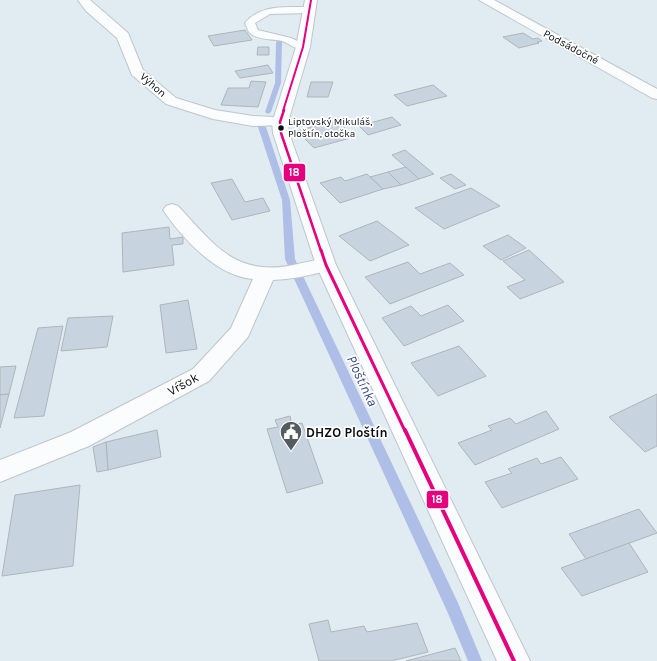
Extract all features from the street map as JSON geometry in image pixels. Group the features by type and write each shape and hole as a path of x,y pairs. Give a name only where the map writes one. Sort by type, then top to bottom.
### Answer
{"street":[{"name":"Výhon","path":"84,0 90,8 123,36 137,72 171,101 213,114 253,120 281,128"},
{"name":"Podsádočné","path":"485,0 657,95"},
{"path":"309,5 303,47 281,128 318,266 514,661"},
{"path":"172,210 209,249 228,263 245,272 275,274 318,266"},
{"name":"Vŕšok","path":"0,471 80,439 201,375 240,332 275,274"}],"lane":[{"path":"303,47 288,40 260,35 254,32 250,23 255,17 309,5"}],"building":[{"path":"245,30 252,40 214,46 208,36"},
{"path":"523,33 533,39 538,38 542,41 519,48 503,37"},
{"path":"258,47 269,47 269,55 257,55"},
{"path":"268,65 273,73 240,78 235,71"},
{"path":"251,81 266,82 258,107 221,105 228,88 249,88"},
{"path":"311,82 333,82 328,97 307,97"},
{"path":"433,85 447,96 407,106 394,95"},
{"path":"392,117 401,125 368,135 359,126"},
{"path":"337,120 354,137 314,148 297,131"},
{"path":"405,150 434,174 419,179 392,155"},
{"path":"406,167 419,179 401,185 388,172"},
{"path":"388,172 401,185 383,189 370,177"},
{"path":"367,174 383,189 340,203 320,183 341,177 345,181"},
{"path":"451,174 466,185 455,189 440,178"},
{"path":"232,179 245,202 263,198 270,211 232,220 211,183"},
{"path":"471,188 500,206 444,229 415,208"},
{"path":"377,221 409,245 370,261 339,236"},
{"path":"169,227 170,239 183,237 183,244 172,245 174,265 123,272 122,233"},
{"path":"508,235 526,248 501,260 483,246"},
{"path":"529,250 564,282 520,299 507,287 525,280 503,261"},
{"path":"408,262 420,274 450,263 464,275 390,304 365,277"},
{"path":"188,300 197,349 166,353 160,305"},
{"path":"448,305 464,321 404,346 382,318 411,306 421,316"},
{"path":"113,316 107,347 61,351 68,318"},
{"path":"63,326 44,416 14,418 38,328"},
{"path":"459,346 486,376 438,396 411,363"},
{"path":"16,366 9,394 0,395 0,367"},
{"path":"9,394 0,428 0,395"},
{"path":"657,394 657,446 645,452 609,417"},
{"path":"546,411 559,429 475,465 458,443 492,430 488,426 510,418 516,424"},
{"path":"290,416 292,425 302,423 323,483 287,493 267,429 278,427 275,420"},
{"path":"157,430 161,457 108,470 106,442"},
{"path":"106,442 108,470 97,472 93,447"},
{"path":"561,457 578,479 502,508 485,482 512,473 508,469 537,458 541,464"},
{"path":"80,485 73,566 2,576 15,495"},
{"path":"639,509 657,533 586,559 569,534"},
{"path":"629,543 648,572 582,596 561,568"},
{"path":"328,620 331,632 364,626 367,632 417,623 428,652 391,661 319,661 309,624"},
{"path":"455,648 461,661 406,661"}],"waterway":[{"name":"Ploštínka","path":"268,112 278,83 279,42"},
{"name":"Ploštínka","path":"262,127 286,200 290,259 453,608 475,661"}],"transit line":[{"name":"18","path":"311,0 303,47 280,122 281,133 326,265 514,661"}],"place":[{"name":"Liptovský Mikuláš, Ploštín, otočka","path":"281,128"},
{"name":"DHZO Ploštín","path":"291,452"}]}
